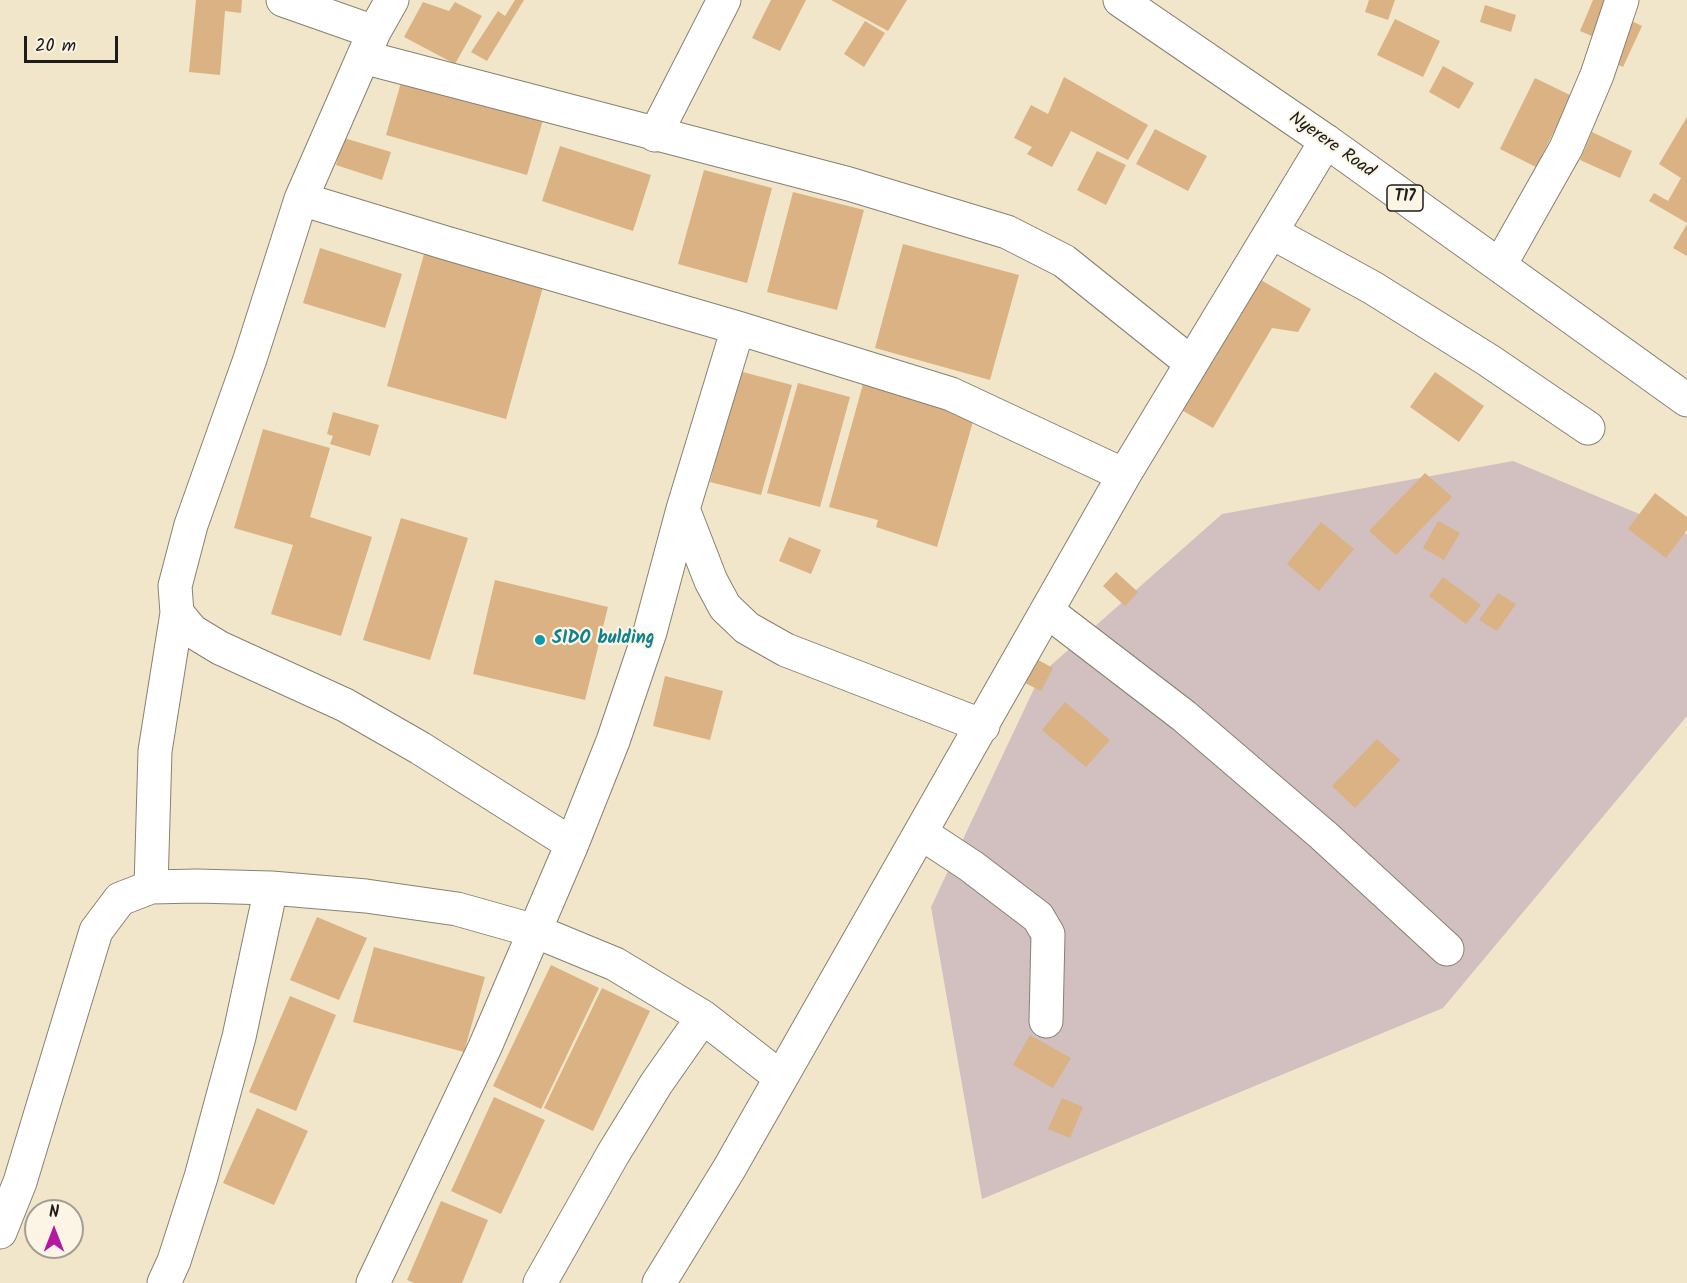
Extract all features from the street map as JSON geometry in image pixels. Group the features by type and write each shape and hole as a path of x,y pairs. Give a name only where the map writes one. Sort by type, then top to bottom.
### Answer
{"street":[{"path":"283,0 369,44 655,135 849,184 1007,232 1064,261 1190,362"},
{"path":"151,887 155,751 177,613 175,586 191,525 250,359 301,199 369,44 392,0"},
{"path":"655,135 724,0"},
{"name":"Nyerere Road","path":"1120,0 1326,141 1687,400"},
{"path":"1500,265 1566,148 1597,75 1622,0"},
{"path":"659,1283 729,1168 1124,475 1190,362 1326,141"},
{"path":"301,199 738,328 951,394 1124,475"},
{"path":"1271,232 1373,288 1488,360 1587,428"},
{"path":"373,1283 485,1047 572,844 613,741 650,632 683,509 738,328"},
{"path":"683,509 711,581 725,607 747,628 786,650 983,726"},
{"path":"1047,611 1184,716 1323,835 1447,949"},
{"path":"177,613 192,631 220,648 345,705 420,748 572,844"},
{"path":"921,833 971,866 1038,917 1048,934 1046,1021"},
{"path":"0,1232 20,1182 96,931 120,899 151,887 271,888 366,896 457,909 535,931 615,964 703,1017 780,1077"},
{"path":"164,1283 174,1261 204,1167 239,1037 271,888"},
{"path":"540,1283 619,1144 656,1084 703,1017"}],"shaded area":[{"path":"1513,461 1687,534 1687,716 1443,1008 982,1199 931,907 1041,674 1222,514"}],"building":[{"path":"196,0 242,0 241,13 225,11 220,75 189,72"},
{"path":"515,0 524,0 487,61 471,52 498,11 505,16"},
{"path":"771,0 806,0 780,51 752,38"},
{"path":"831,0 907,0 888,31"},
{"path":"1369,0 1395,0 1388,20 1365,12"},
{"path":"1593,0 1619,0 1601,40 1580,31"},
{"path":"423,2 449,11 455,2 482,16 455,64 404,37"},
{"path":"1485,5 1516,15 1511,32 1480,22"},
{"path":"1623,17 1642,26 1623,67 1605,59"},
{"path":"1395,19 1440,41 1423,77 1377,55"},
{"path":"865,21 885,33 864,67 844,54"},
{"path":"1443,66 1474,83 1459,109 1429,92"},
{"path":"1064,77 1148,125 1128,160 1071,131 1052,167 1027,154 1032,147 1014,138 1031,105 1048,114"},
{"path":"1535,78 1572,96 1536,167 1500,149"},
{"path":"402,79 543,120 527,175 386,135"},
{"path":"1687,117 1687,223 1649,201 1654,193 1668,201 1681,178 1659,164"},
{"path":"1155,129 1207,156 1188,191 1136,164"},
{"path":"1592,132 1632,151 1620,178 1580,160"},
{"path":"344,138 391,152 382,180 336,165"},
{"path":"560,146 651,175 633,231 542,201"},
{"path":"1097,151 1126,165 1106,205 1077,190"},
{"path":"704,170 772,188 747,283 678,264"},
{"path":"793,192 864,210 837,310 767,292"},
{"path":"1687,224 1687,256 1673,248"},
{"path":"903,244 1019,275 990,380 875,348"},
{"path":"320,248 402,274 385,328 303,303"},
{"path":"424,254 543,287 506,419 387,386"},
{"path":"1254,276 1311,309 1298,332 1272,328 1213,428 1178,408"},
{"path":"739,371 792,385 761,495 710,482"},
{"path":"1435,372 1484,406 1459,442 1410,407"},
{"path":"798,383 850,397 820,507 767,493"},
{"path":"863,384 974,418 937,547 876,527 878,520 829,507"},
{"path":"333,412 379,425 370,456 330,444 333,436 327,434"},
{"path":"263,429 330,448 310,517 372,537 341,636 271,614 293,545 234,528"},
{"path":"1425,473 1452,497 1396,555 1369,531"},
{"path":"1655,493 1687,517 1687,530 1666,558 1628,529"},
{"path":"401,518 468,538 430,660 363,640"},
{"path":"1438,521 1460,533 1444,560 1423,548"},
{"path":"1321,522 1354,549 1319,591 1287,564"},
{"path":"789,537 821,550 811,574 779,561"},
{"path":"1116,572 1138,592 1125,606 1103,586"},
{"path":"1443,577 1481,605 1466,624 1429,596"},
{"name":"SIDO bulding","path":"495,580 608,607 585,700 473,674"},
{"path":"1498,593 1516,604 1497,631 1479,620"},
{"path":"1029,655 1053,668 1041,691 1017,679"},
{"path":"665,676 723,691 710,740 653,726"},
{"path":"1065,702 1110,740 1086,767 1042,730"},
{"path":"1377,739 1400,760 1355,808 1332,786"},
{"path":"317,917 367,938 339,1000 290,980"},
{"path":"374,947 485,977 464,1052 353,1022"},
{"path":"551,965 599,988 541,1109 493,1086"},
{"path":"602,988 650,1011 593,1131 544,1108"},
{"path":"290,996 336,1015 296,1111 249,1092"},
{"path":"1030,1035 1071,1058 1053,1088 1013,1065"},
{"path":"494,1097 545,1120 501,1214 451,1191"},
{"path":"1062,1098 1083,1107 1070,1138 1048,1129"},
{"path":"257,1108 308,1131 274,1205 223,1183"},
{"path":"441,1201 488,1220 462,1283 414,1283 407,1280"}],"place":[{"name":"SIDO bulding","path":"540,640"}]}
